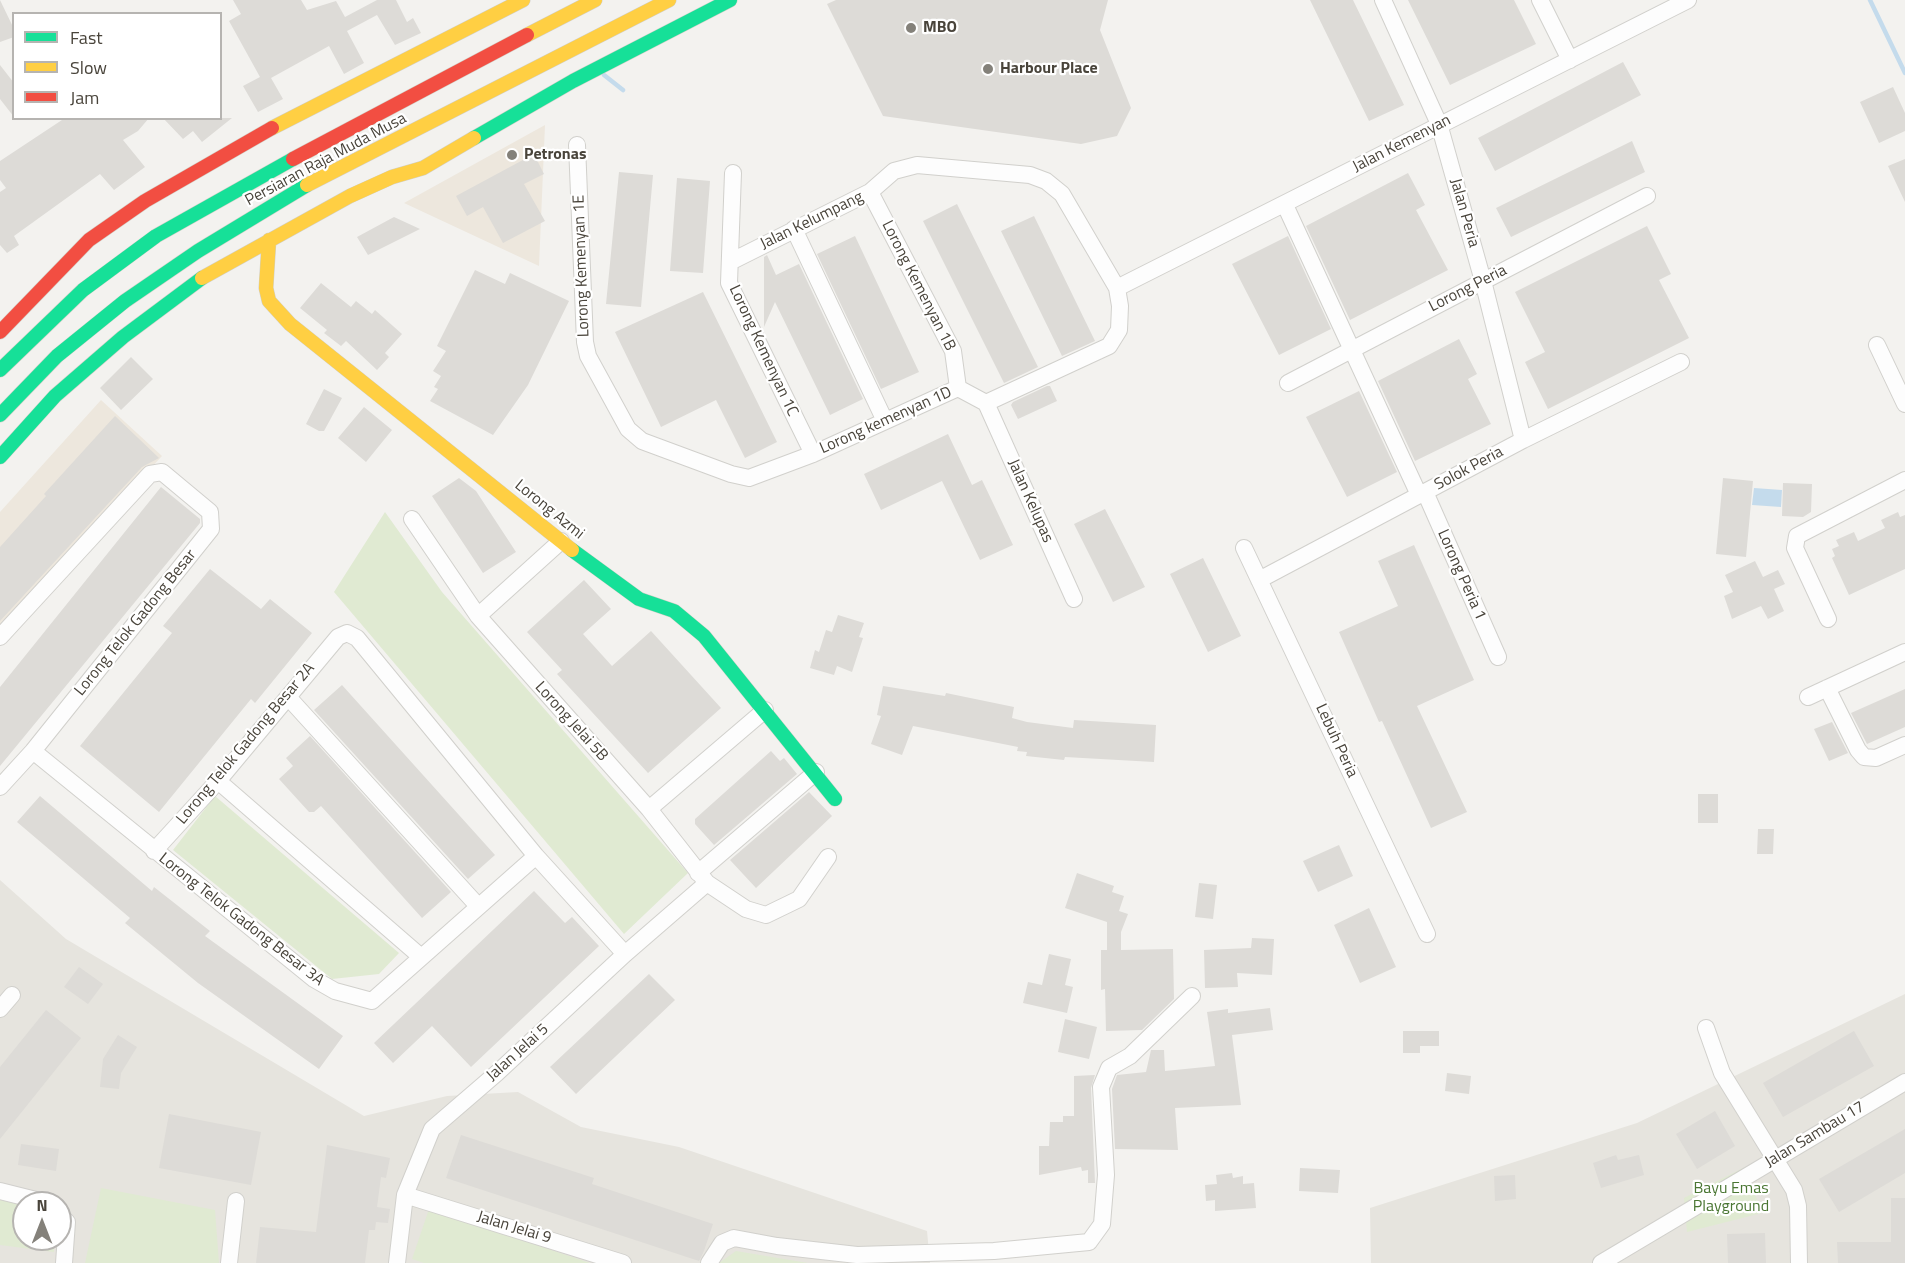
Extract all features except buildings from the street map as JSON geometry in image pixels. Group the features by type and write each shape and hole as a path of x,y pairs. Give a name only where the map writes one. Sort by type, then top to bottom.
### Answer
{"street":[{"path":"0,332 89,240 145,201 272,128 523,0"},
{"name":"Persiaran Raja Muda Musa","path":"0,370 83,290 156,236 353,124 595,0"},
{"name":"Persiaran Raja Muda Musa","path":"0,415 57,356 125,301 198,251 307,185 669,0"},
{"path":"0,457 55,396 123,337 195,282 350,196 392,177 423,168 573,81 730,0"},
{"name":"Jalan Peria","path":"1383,0 1439,124 1483,281 1523,441"},
{"path":"1540,0 1570,60"},
{"name":"Jalan Kemenyan","path":"1117,288 1286,205 1439,124 1688,0"},
{"path":"621,26 632,50"},
{"name":"Lorong Kemenyan 1E","path":"577,145 585,342 588,356 628,429 642,441 731,474 749,478 813,454"},
{"name":"Jalan Kelumpang","path":"730,262 870,192 894,171 917,165 1030,175 1047,181 1062,194 1117,288"},
{"name":"Lorong Kemenyan 1C","path":"733,172 729,283 813,454"},
{"name":"Lorong Kemenyan 1B","path":"870,192 953,351 958,388"},
{"name":"Lorong Peria","path":"1288,383 1647,196"},
{"name":"Lorong Peria 1","path":"1286,205 1352,350 1498,657"},
{"path":"794,229 885,421"},
{"name":"Lorong Azmi","path":"269,240 267,295 269,302 290,324 561,540 639,599 674,610 704,636 816,772 835,799"},
{"path":"958,388 986,403 1109,346 1119,330 1120,306 1117,288"},
{"path":"1877,345 1905,404"},
{"name":"Solok Peria","path":"1259,580 1523,441 1681,362"},
{"name":"Lorong kemenyan 1D","path":"813,454 958,388"},
{"name":"Jalan Kelupas","path":"986,403 1074,599"},
{"name":"Lorong Telok Gadong Besar","path":"0,637 150,474 162,472 210,512 211,529 33,752 0,787"},
{"path":"1828,619 1796,548 1797,537 1905,480"},
{"name":"Lorong Jelai 5B","path":"412,519 478,616 649,809 702,878 746,909 766,915 799,899 828,857"},
{"path":"478,616 561,540"},
{"name":"Lebuh Peria","path":"1244,548 1427,934"},
{"name":"Lorong Telok Gadong Besar 2A","path":"154,851 218,781 338,637 347,633 357,638 537,856"},
{"path":"1808,697 1905,652"},
{"path":"1827,688 1858,750 1864,757 1876,758 1905,745"},
{"path":"288,697 478,906"},
{"path":"649,809 765,710"},
{"name":"Lorong Telok Gadong Besar 3A","path":"33,752 314,979 335,991 372,1001 420,956 537,856"},
{"name":"Jalan Jelai 5","path":"397,1263 405,1195 432,1129 497,1074 816,772"},
{"path":"218,781 420,956"},
{"path":"537,856 625,954"},
{"path":"0,1009 12,995"},
{"path":"709,1263 722,1243 734,1238 777,1246 858,1254 994,1251 1089,1242 1102,1224 1106,1175 1101,1087 1109,1068 1130,1056 1192,996"},
{"path":"1707,1028 1722,1073 1794,1190 1798,1206 1799,1263"},
{"name":"Jalan Sambau 17","path":"1601,1263 1622,1257 1774,1160 1905,1082"},
{"name":"Jalan Jelai 9","path":"405,1195 623,1263"},
{"path":"229,1263 236,1201"}],"shaded area":[{"path":"545,125 539,266 404,203"},
{"path":"101,400 162,456 0,631 0,512"},
{"path":"0,880 66,939 364,1116 447,1096 518,1092 581,1127 679,1147 927,1231 930,1263 0,1263"},
{"path":"1905,994 1905,1263 1371,1263 1370,1208 1637,1123"}],"green space":[{"path":"385,512 442,592 688,873 624,934 334,592"},
{"path":"215,796 399,953 379,974 332,979 173,850"},
{"name":"Bayu Emas Playground","path":"1745,1167 1762,1213 1687,1232 1684,1198"},
{"path":"101,1188 215,1210 219,1263 85,1263"},
{"path":"0,1199 12,1202 12,1247 0,1245"},
{"path":"429,1209 590,1263 424,1263 412,1259"},
{"path":"736,1251 808,1263 719,1263"}],"water":[{"path":"1754,488 1782,490 1781,507 1752,505"}],"waterway":[{"path":"1870,0 1905,73"},
{"path":"604,75 623,90"}],"traffic: fast":[{"path":"474,138 573,81 730,0"},
{"path":"0,370 83,290 156,236 293,159"},
{"path":"0,415 57,356 125,301 198,251 307,185"},
{"path":"0,457 55,396 123,337 202,278"},
{"path":"572,550 639,599 674,611 704,636 835,799"}],"traffic: slow":[{"path":"272,128 523,0"},
{"path":"527,35 595,0"},
{"path":"307,185 669,0"},
{"path":"202,278 350,196 392,177 423,168 474,138"},
{"path":"269,240 266,288 269,301 290,324 572,550"}],"traffic: jam":[{"path":"293,159 527,35"},
{"path":"0,332 89,240 145,201 272,128"}],"place":[{"name":"MBO","path":"911,28"},
{"name":"Harbour Place","path":"988,69"},
{"name":"Petronas","path":"512,155"}]}
